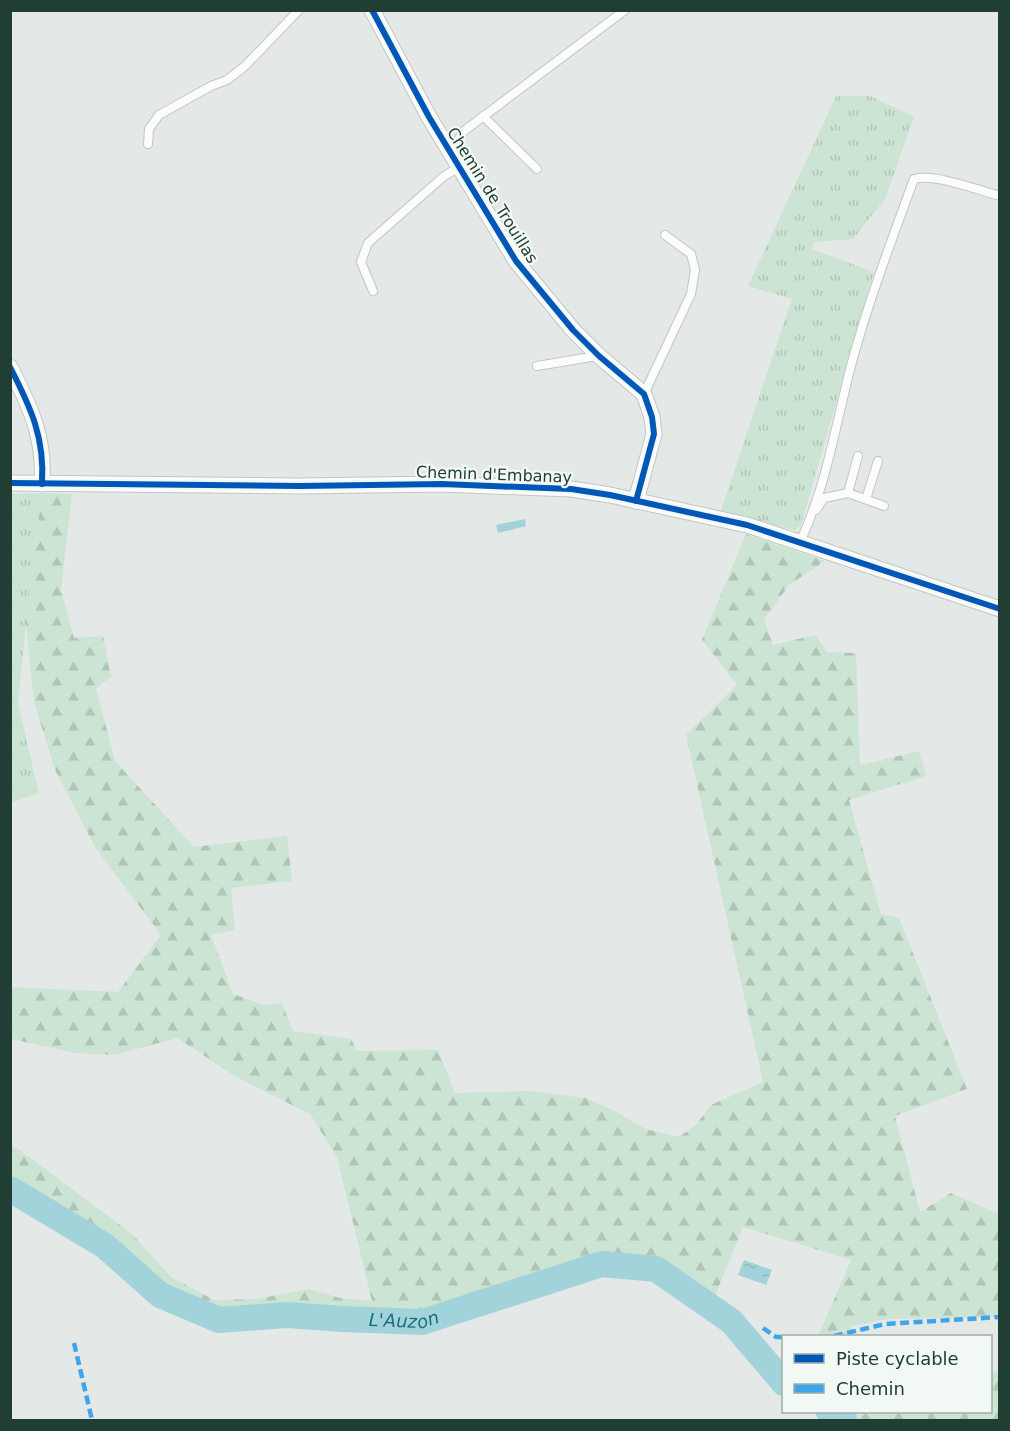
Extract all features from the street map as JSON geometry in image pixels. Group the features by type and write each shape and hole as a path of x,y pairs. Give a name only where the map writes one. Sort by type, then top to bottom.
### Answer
{"street":[{"name":"Chemin de Trouillas","path":"372,10 429,117 516,261 573,330 599,356 644,394"},
{"path":"10,367 39,433 42,449 42,484"},
{"path":"636,501 654,434 652,417 644,394"},
{"name":"Chemin d'Embanay","path":"10,483 299,486 442,484 571,489 747,525 999,609"}],"lane":[{"path":"148,144 149,129 159,115 226,80 246,66 299,10"},
{"path":"450,152 464,131 625,10"},
{"path":"483,117 537,170"},
{"path":"373,291 361,262 368,243 443,177 459,167"},
{"path":"811,519 867,313 914,179 922,176 999,196"},
{"path":"644,394 691,294 695,270 691,254 665,235"},
{"path":"537,366 599,356"},
{"path":"848,492 858,456"},
{"path":"866,499 878,461"},
{"path":"800,542 824,498 848,492 884,506"}],"green space":[{"path":"836,96 870,96 914,117 885,199 853,239 814,242 812,249 874,272 801,525 795,530 720,513 792,299 748,286"},
{"path":"42,493 18,703 39,794 11,802 10,494"},
{"path":"42,493 72,494 61,590 74,638 103,636 111,677 96,688 115,761 194,847 287,836 292,881 231,888 235,930 211,935 233,994 264,1005 282,1003 293,1031 351,1039 357,1051 438,1050 455,1093 530,1091 585,1098 615,1111 645,1129 679,1137 696,1125 711,1105 763,1082 686,735 737,685 702,640 746,534 825,561 789,585 764,620 773,645 815,635 827,652 856,653 860,765 919,751 926,776 849,800 881,914 899,918 967,1089 895,1116 920,1212 951,1193 999,1214 999,1317 888,1319 851,1326 853,1335 818,1335 851,1260 743,1227 715,1296 657,1260 602,1258 418,1317 288,1310 219,1312 164,1289 106,1240 11,1184 11,1146 17,1148 131,1233 171,1277 214,1300 256,1299 309,1289 340,1298 372,1301 337,1157 310,1114 238,1078 177,1038 115,1055 76,1053 11,1039 11,987 118,992 161,935 95,847 55,770 34,702 26,623"},
{"path":"999,1371 999,1420 857,1420 844,1413 992,1413 992,1372"}],"water":[{"path":"525,519 526,526 498,533 496,525"},
{"path":"744,1260 772,1270 766,1285 738,1275"}],"waterway":[{"name":"L'Auzon","path":"10,1189 105,1246 160,1295 219,1320 287,1315 422,1322 602,1264 656,1269 731,1321 782,1381"},
{"name":"L'Auzon","path":"831,1413 844,1420"}],"marked path":[{"path":"838,1335 885,1324 1000,1317"},
{"path":"763,1328 776,1337 782,1337"},
{"path":"74,1343 92,1420"}],"cycle path":[{"path":"372,10 429,117 516,261 573,330 599,356 644,394 652,417 654,434 636,501"},
{"path":"10,367 30,410 39,438 42,484"},
{"path":"10,483 299,486 442,484 571,489 610,495 747,525 1000,609"}]}
